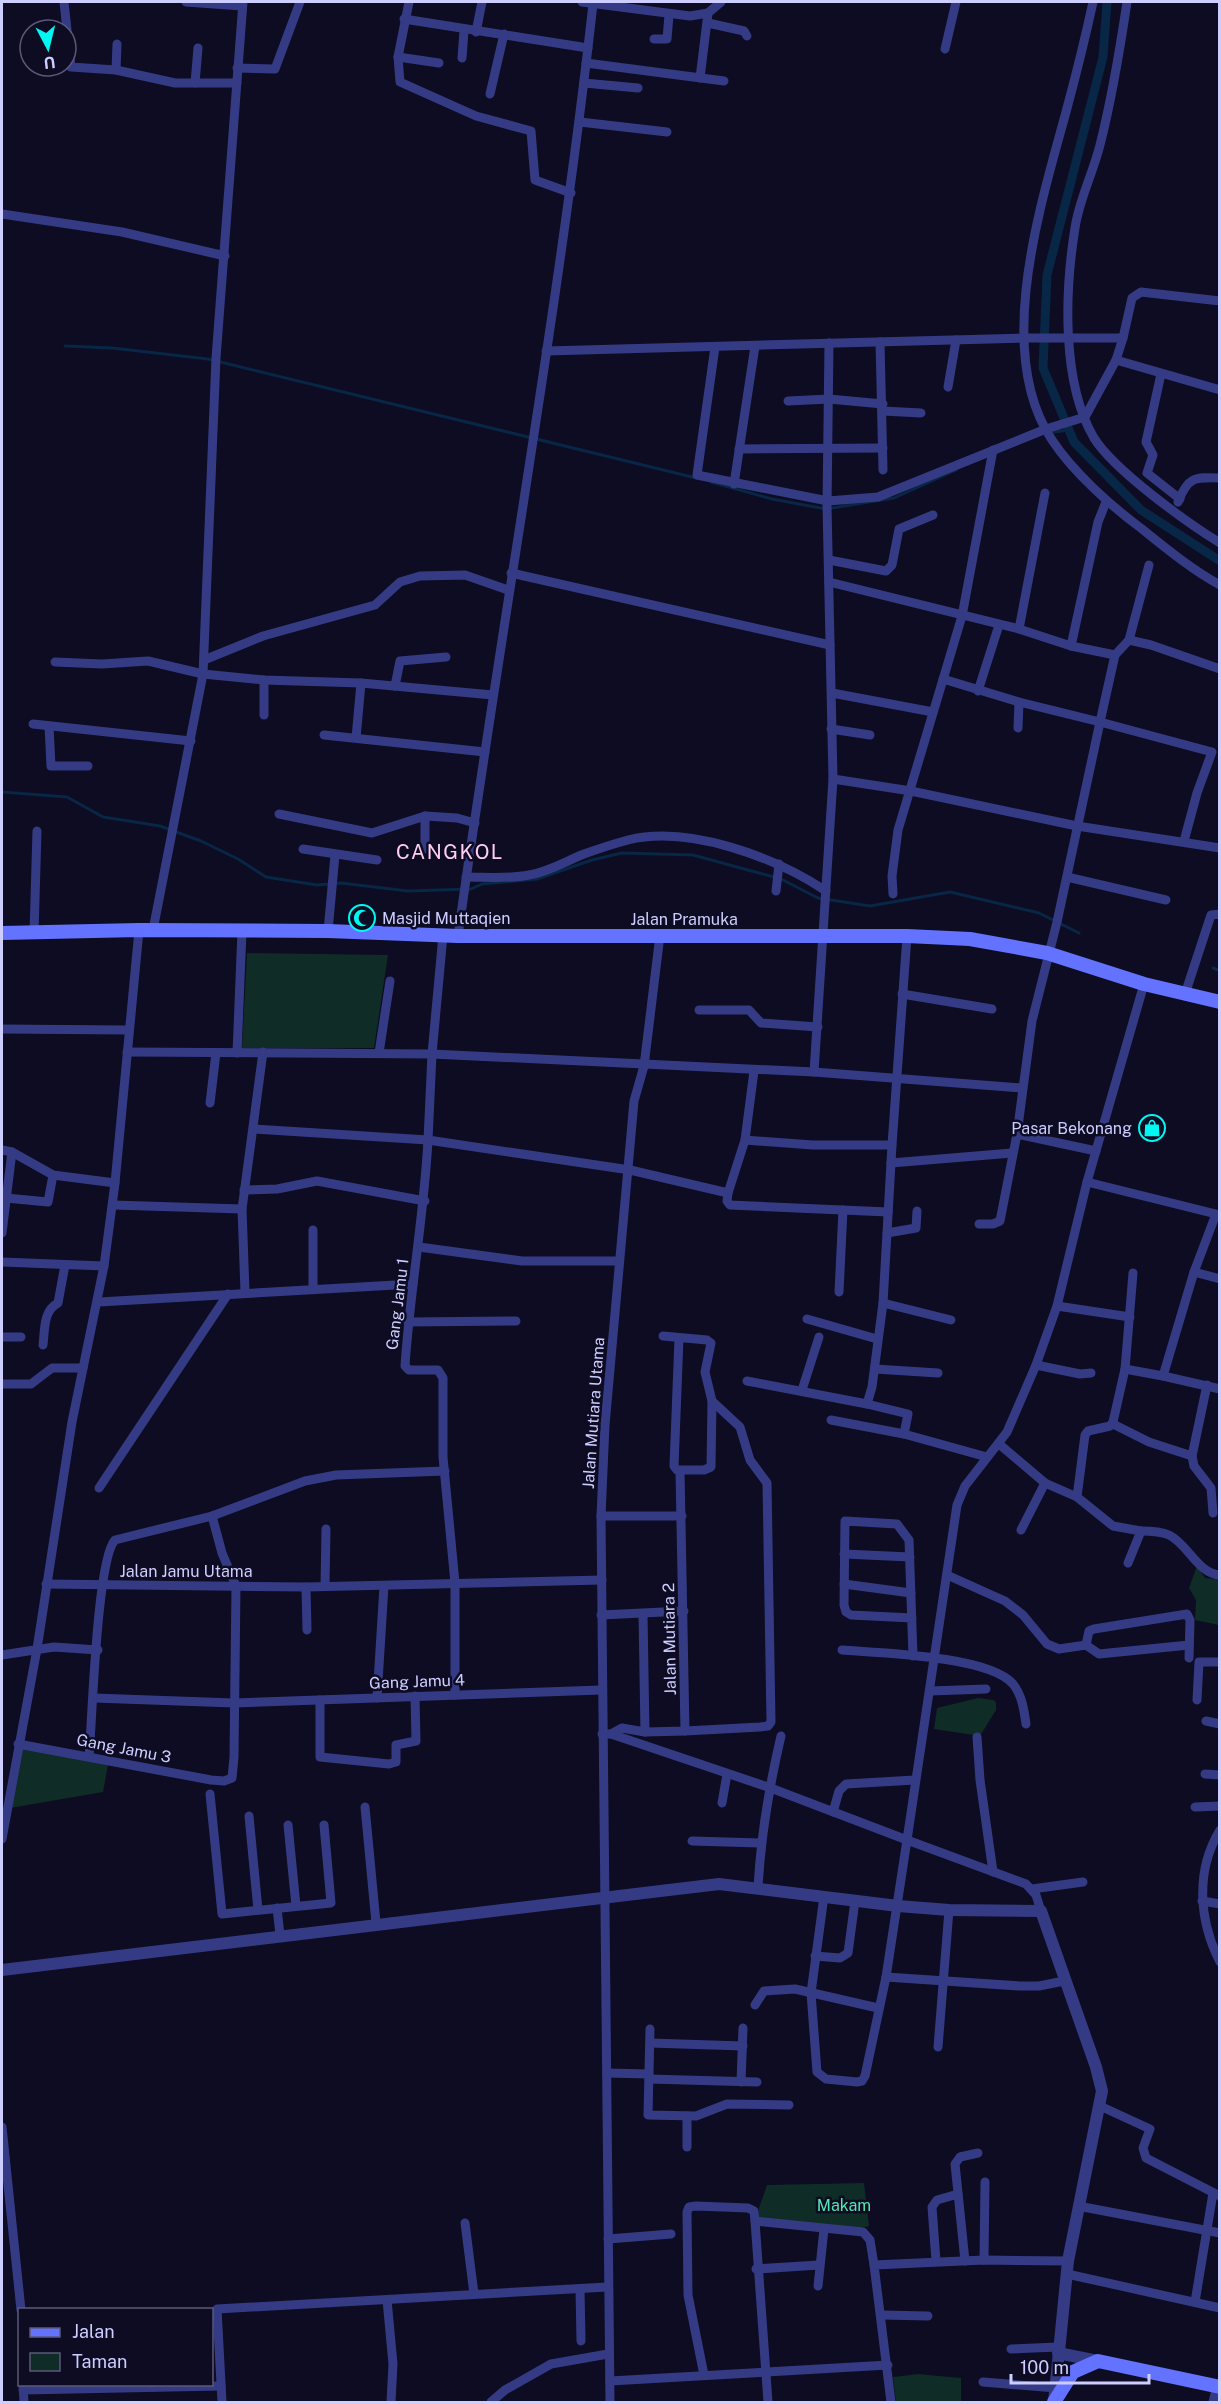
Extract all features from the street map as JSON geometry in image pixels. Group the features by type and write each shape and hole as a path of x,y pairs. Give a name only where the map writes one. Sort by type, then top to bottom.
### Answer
{"main road":[{"name":"Jalan Pramuka","path":"2,933 146,930 328,931 458,936 907,936 970,939 1047,953 1144,984 1220,1002"},
{"path":"1054,2397 1073,2372 1098,2361 1218,2386"}],"street":[{"path":"64,2 71,67 116,70 175,83 237,82"},
{"path":"2,1839 37,1649 83,1368 99,1302 116,1182 128,1030 146,930 175,823 203,674 216,362 243,4 186,2"},
{"path":"237,68 275,69 300,2"},
{"path":"409,2 398,57 397,76 404,86 476,116 531,130 535,180 571,193"},
{"path":"476,32 482,2"},
{"path":"582,2 669,15 708,18 744,31 747,36"},
{"path":"700,78 708,18 721,2"},
{"path":"945,49 956,2"},
{"path":"1093,2 1080,60 1037,219 1027,287 1026,338 1035,402 1052,440 1106,502 1199,573 1220,585"},
{"path":"1127,2 1100,145 1075,227 1066,337 1071,375 1084,417 1095,439 1120,467 1175,512 1220,543"},
{"path":"458,936 508,590 571,193 593,4"},
{"path":"654,39 667,39 669,15"},
{"path":"404,20 464,31 504,34 588,48"},
{"path":"462,58 464,31"},
{"path":"490,94 504,34"},
{"path":"116,70 117,44"},
{"path":"195,84 198,48"},
{"path":"398,57 439,63"},
{"path":"586,63 724,81"},
{"path":"584,83 638,88"},
{"path":"580,122 667,132"},
{"path":"2,214 122,232 225,256"},
{"path":"715,347 697,475 828,507 885,495 993,450 1084,417 1116,360 1132,298 1136,294 1141,292 1220,302"},
{"path":"546,351 1066,337 1123,338"},
{"path":"948,387 956,340"},
{"path":"880,342 883,470"},
{"path":"814,1072 833,779 828,507 829,343"},
{"path":"734,484 755,346"},
{"path":"1116,360 1220,390"},
{"path":"1161,374 1146,442 1153,455 1147,473 1180,499"},
{"path":"788,401 829,399 921,413"},
{"path":"739,449 883,448"},
{"path":"893,894 892,876 896,840 962,616 993,450"},
{"path":"1175,512 1190,481 1196,478 1220,478"},
{"path":"1019,629 1045,493"},
{"path":"1071,646 1096,531 1106,502"},
{"path":"829,560 886,571 892,565 899,529 933,515"},
{"path":"979,1224 993,1224 1000,1221 1017,1134 1032,1021 1047,953 1057,922 1115,655 1129,640 1149,565"},
{"path":"511,573 830,645"},
{"path":"204,660 263,636 375,604 400,582 420,576 465,575 508,590"},
{"path":"829,582 1019,629 1071,646 1115,655"},
{"path":"978,691 999,625"},
{"path":"1129,640 1151,645 1220,669"},
{"path":"395,686 398,662 446,657"},
{"path":"55,662 102,664 148,661 203,674 264,680 361,683 493,695"},
{"path":"943,679 978,691 1216,753 1197,793 1184,841"},
{"path":"264,680 264,715"},
{"path":"356,738 361,683"},
{"path":"832,693 933,712"},
{"path":"1018,728 1019,702"},
{"path":"33,724 191,741"},
{"path":"49,726 51,766 88,766"},
{"path":"831,729 870,735"},
{"path":"324,735 485,752"},
{"path":"833,779 911,791 1077,826 1220,848"},
{"path":"279,814 372,833 425,816 457,818 475,823"},
{"path":"425,816 425,849"},
{"path":"34,933 37,831"},
{"path":"465,886 530,875 584,854 630,840 660,836 701,842 779,864 826,897"},
{"path":"303,849 377,860"},
{"path":"328,931 335,855"},
{"path":"776,891 779,864"},
{"path":"1067,877 1166,900"},
{"path":"1185,994 1211,915 1220,914"},
{"path":"237,1053 242,931"},
{"name":"Gang Jamu 1","path":"443,935 432,1054 425,1201 408,1322 406,1369 438,1370 443,1378 444,1471 456,1583 455,1695"},
{"name":"Jalan Mutiara Utama","path":"609,2403 606,1734 601,1690 605,1425 618,1261 630,1170 634,1101 644,1066 660,935"},
{"path":"867,1404 875,1369 883,1303 907,936"},
{"path":"379,1053 390,981"},
{"path":"824,1896 811,1993 817,2072 826,2079 862,2081 886,1977 898,1906 957,1505 964,1486 1007,1432 1036,1365 1057,1306 1087,1182 1144,984"},
{"path":"902,994 992,1009"},
{"path":"699,1010 749,1010 761,1023 818,1027"},
{"path":"2,1029 128,1030"},
{"path":"128,1052 432,1054 644,1066 814,1072 1022,1088"},
{"path":"245,1292 242,1209 263,1052"},
{"path":"210,1103 216,1053"},
{"path":"754,1071 745,1140 727,1201 738,1207 888,1212"},
{"path":"254,1129 428,1140 630,1170 728,1193"},
{"path":"1017,1134 1096,1151"},
{"path":"745,1140 813,1145 892,1145"},
{"path":"2,1150 12,1152 54,1176 116,1182"},
{"path":"2,1233 12,1152"},
{"path":"891,1163 1012,1153"},
{"path":"6,1198 48,1202 54,1176"},
{"path":"244,1190 277,1189 317,1181 425,1201"},
{"path":"1087,1182 1218,1210 1194,1272 1163,1376"},
{"path":"113,1206 242,1209"},
{"path":"839,1292 843,1210"},
{"path":"887,1233 916,1228 917,1211"},
{"path":"313,1230 313,1289"},
{"path":"419,1247 522,1262 618,1261"},
{"path":"2,1262 104,1266"},
{"path":"43,1345 47,1314 49,1308 58,1303 65,1265"},
{"path":"1194,1272 1220,1279"},
{"path":"1113,1424 1125,1369 1133,1273"},
{"path":"99,1302 413,1284"},
{"path":"99,1488 228,1294"},
{"path":"883,1303 951,1320"},
{"path":"1057,1306 1130,1317"},
{"path":"807,1319 877,1339"},
{"path":"408,1322 516,1321"},
{"path":"663,1336 707,1340 711,1343 705,1372 712,1401 711,1467 704,1470 680,1471"},
{"path":"2,1337 21,1337"},
{"path":"802,1390 819,1337"},
{"name":"Jalan Mutiara 2","path":"679,1338 674,1466 680,1471 682,1516 685,1731"},
{"path":"1036,1365 1080,1374 1091,1373"},
{"path":"2,1384 31,1384 52,1368 83,1368"},
{"path":"875,1369 938,1373"},
{"path":"1125,1369 1220,1389"},
{"path":"747,1381 802,1390 908,1414 904,1434"},
{"path":"1207,1385 1192,1456 1194,1466 1211,1488 1214,1513"},
{"path":"606,1734 622,1728 645,1732 685,1731 760,1727 768,1726 771,1722 767,1483 750,1460 740,1427 712,1401"},
{"path":"831,1420 904,1434 987,1457"},
{"path":"1077,1497 1085,1435 1088,1431 1113,1424 1149,1442 1192,1456"},
{"path":"999,1444 1045,1483 1077,1497 1113,1526 1161,1532 1171,1536 1205,1569 1220,1575"},
{"path":"89,1756 102,1585 108,1551 115,1540 212,1515 305,1481 336,1475 444,1471"},
{"path":"1021,1530 1045,1483"},
{"path":"212,1515 222,1553 236,1586 234,1703"},
{"path":"602,1516 682,1516"},
{"path":"912,1618 851,1615 846,1612 844,1605 844,1523 849,1520 897,1524 909,1540 910,1557 912,1618 913,1656"},
{"path":"325,1586 326,1529"},
{"path":"1128,1563 1141,1531"},
{"path":"844,1554 910,1557"},
{"path":"946,1575 1005,1601 1023,1615 1047,1644 1059,1649 1086,1645 1099,1654 1189,1645"},
{"name":"Jalan Jamu Utama","path":"46,1584 306,1587 602,1580"},
{"path":"844,1584 911,1593"},
{"path":"377,1698 384,1586"},
{"path":"306,1587 307,1630"},
{"path":"601,1616 684,1611"},
{"path":"643,1614 645,1732"},
{"path":"1086,1645 1089,1632 1094,1629 1187,1614 1190,1620 1189,1658"},
{"path":"2,1655 54,1647 98,1650"},
{"path":"842,1650 933,1658 985,1668 1001,1674 1013,1685 1020,1697 1026,1724"},
{"path":"1197,1700 1199,1662 1220,1662"},
{"path":"930,1691 986,1689"},
{"name":"Gang Jamu 4","path":"94,1698 234,1703 601,1690"},
{"path":"320,1700 320,1757 389,1764 396,1762 396,1745 416,1741 415,1696"},
{"name":"Gang Jamu 3","path":"18,1744 224,1781 231,1778 233,1771 234,1703"},
{"path":"1206,1721 1220,1724"},
{"path":"606,1734 768,1787 1026,1884 1032,1889 1096,2067 1102,2091 1067,2267 1054,2397 983,2382"},
{"path":"758,1887 760,1844 768,1787 781,1736"},
{"path":"977,1737 980,1780 993,1872"},
{"path":"1205,1773 1220,1775"},
{"path":"723,1803 727,1774"},
{"path":"833,1812 839,1791 846,1784 915,1780"},
{"path":"210,1794 222,1914 331,1903 324,1825"},
{"path":"1195,1807 1220,1806"},
{"path":"365,1807 376,1923"},
{"path":"249,1816 258,1910"},
{"path":"288,1826 296,1906"},
{"path":"1220,1830 1202,1901 1206,1932 1220,1962"},
{"path":"692,1841 760,1844"},
{"path":"1032,1889 1083,1882"},
{"path":"2,1970 376,1923 719,1884 898,1906 949,1910 1041,1911"},
{"path":"815,1956 840,1958 848,1953 855,1901"},
{"path":"1202,1901 1220,1904"},
{"path":"277,1908 280,1935"},
{"path":"938,2047 949,1910"},
{"path":"886,1977 1040,1986 1064,1981"},
{"path":"755,2005 764,1991 795,1989 878,2008"},
{"path":"741,2082 743,2028"},
{"path":"650,2029 648,2115 703,2115 727,2104 789,2105"},
{"path":"650,2043 743,2046"},
{"path":"607,2073 757,2082"},
{"path":"1100,2106 1148,2126 1151,2132 1143,2148 1146,2158 1216,2194 1206,2230 1195,2302"},
{"path":"687,2116 687,2147"},
{"path":"2,2127 21,2308"},
{"path":"965,2260 957,2159 978,2153"},
{"path":"984,2260 985,2182"},
{"path":"936,2261 932,2207 937,2200 958,2194"},
{"path":"704,2375 688,2295 687,2212 689,2207 696,2206 748,2208 754,2211 756,2269 768,2403"},
{"path":"1078,2206 1220,2233"},
{"path":"755,2221 862,2232 868,2235 882,2315 891,2403"},
{"path":"465,2223 474,2294"},
{"path":"818,2286 824,2229"},
{"path":"608,2238 670,2234"},
{"path":"874,2265 984,2260 1067,2267 1220,2308"},
{"path":"756,2269 819,2265"},
{"path":"222,2403 213,2309 607,2287"},
{"path":"580,2289 581,2341"},
{"path":"387,2300 392,2344 391,2403"},
{"path":"882,2315 928,2316"},
{"path":"1011,2349 1058,2350 1098,2361"},
{"path":"491,2403 505,2390 551,2364 608,2354"},
{"path":"610,2381 888,2365"},
{"path":"24,2403 23,2387 111,2386"},
{"path":"213,2386 221,2386"},
{"path":"1213,2403 1218,2386"}],"green space":[{"path":"247,953 388,955 374,1048 242,1048"},
{"path":"1197,1566 1205,1578 1219,1579 1219,1625 1195,1620 1196,1600 1189,1588"},
{"path":"978,1698 994,1700 996,1703 996,1710 980,1736 934,1729 937,1708"},
{"path":"20,1747 108,1765 103,1792 10,1808"},
{"name":"Makam","path":"864,2183 869,2226 857,2229 759,2219 759,2208 767,2185"},
{"path":"918,2374 961,2378 961,2402 896,2402 893,2377"}],"waterway":[{"path":"1107,2 1103,57 1047,275 1043,368 1074,442 1141,510 1220,561"},
{"path":"65,346 112,348 208,359 696,478"},
{"path":"1054,432 1069,430"},
{"path":"711,482 772,499 826,509 894,498 956,470"},
{"path":"2,792 67,797 103,817 160,826 201,841 238,859 266,877 317,885 341,883 408,891 471,889 482,884 537,879 592,860 622,853 693,855 781,879 818,898 870,906 950,892 1039,913 1079,933"},
{"path":"1213,968 1220,971"}],"place":[{"name":"Masjid Muttaqien","path":"362,918"},
{"name":"Pasar Bekonang","path":"1152,1128"}],"district":[{"name":"CANGKOL","path":"450,852"}]}
